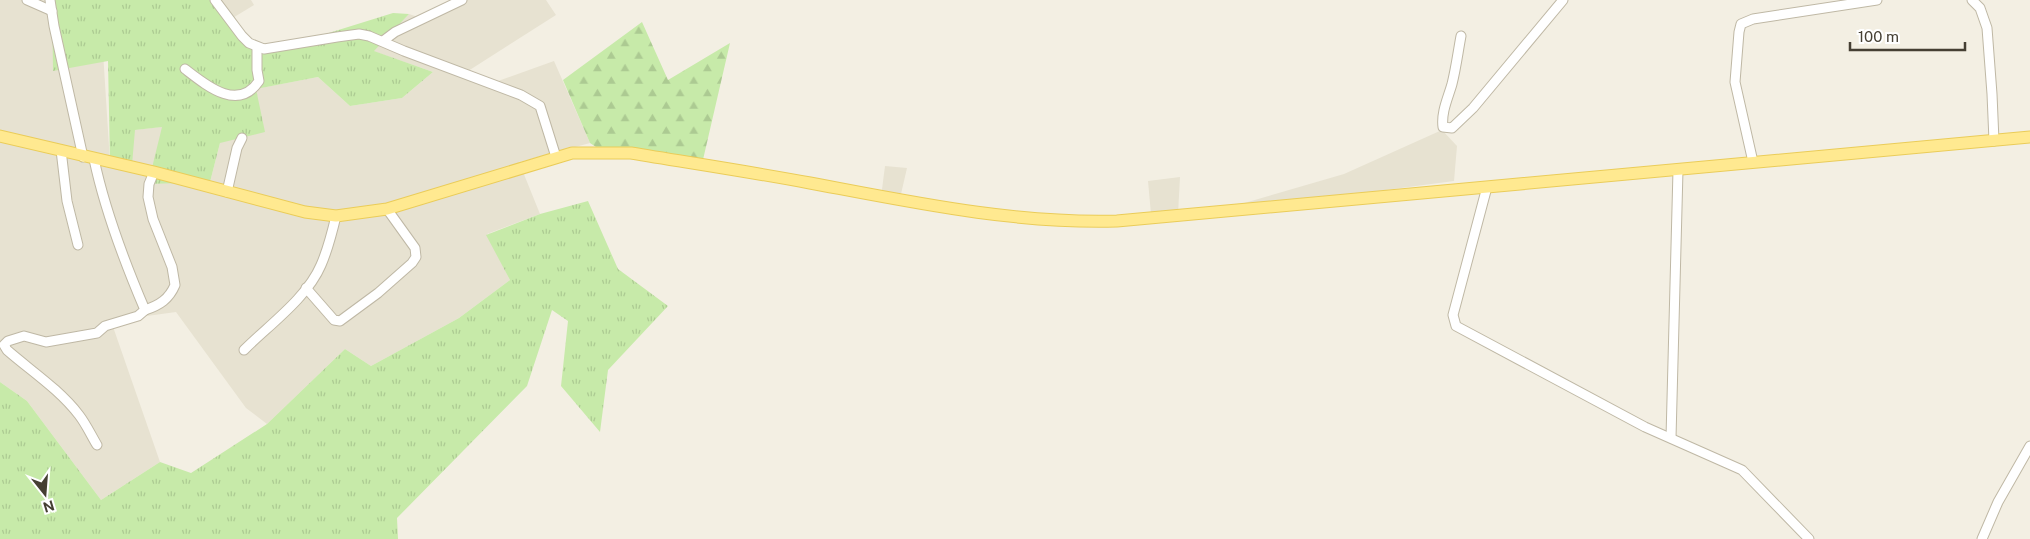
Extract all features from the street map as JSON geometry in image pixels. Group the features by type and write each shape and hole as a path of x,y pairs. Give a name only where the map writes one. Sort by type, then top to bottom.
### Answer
{"main road":[{"path":"0,136 154,172 305,212 336,216 387,209 572,153 631,153 1015,218 1076,222 1117,221 2030,137"}],"street":[{"path":"28,0 52,11"},
{"path":"50,0 88,158 101,191 117,242 145,310"},
{"path":"215,0 242,36 249,43 257,47 271,49 308,41 358,34 369,36 537,103 543,111 556,157"},
{"path":"383,41 395,32 462,0"},
{"path":"1461,36 1442,122 1443,127 1446,129 1452,128 1459,122 1485,95 1563,0"},
{"path":"1753,162 1735,82 1741,24 1752,19 1877,0"},
{"path":"1972,0 1980,8 1986,28 1994,140"},
{"path":"185,70 220,92 241,96 253,90 259,81 257,47"},
{"path":"227,192 237,148 242,138"},
{"path":"62,150 67,201 78,245"},
{"path":"1671,438 1678,170"},
{"path":"97,445 72,407 34,370 7,350 4,345 8,341 24,336 46,342 97,333 105,326 138,316 145,310 157,306 166,300 175,285 172,267 153,219 148,197 149,184 154,172"},
{"path":"1487,187 1453,315 1456,326 1645,427 1742,470 1809,539"},
{"path":"306,288 334,320 340,321 378,293 412,263 416,257 414,248 387,209"},
{"path":"244,350 306,288 321,266 336,216"},
{"path":"1982,539 1998,502 2030,446"}],"shaded area":[{"path":"0,0 53,0 103,52 110,162 134,130 169,126 210,182 220,143 255,89 318,77 350,106 402,98 433,72 373,51 409,14 427,20 452,10 466,0 546,0 556,15 465,73 498,81 554,61 590,143 519,162 540,214 487,234 510,280 459,318 371,366 345,349 267,424 246,408 176,312 111,321 160,462 101,500 27,401 0,382"},
{"path":"216,0 251,0 254,5 231,19"},
{"path":"1442,130 1457,146 1454,181 1210,213 1344,174"},
{"path":"885,166 907,168 901,194 881,197"},
{"path":"1180,177 1178,214 1151,214 1148,181"}],"green space":[{"path":"52,0 216,0 231,19 259,46 287,46 393,13 409,14 374,51 433,72 402,98 350,106 318,77 256,89 265,132 220,143 210,182 148,184 162,127 135,130 132,165 110,162 108,61 53,71"},
{"path":"642,22 668,80 730,43 702,164 599,149 590,143 563,80"},
{"path":"588,201 618,269 668,306 608,370 600,432 561,386 568,321 552,310 527,386 397,518 398,539 0,539 0,382 27,401 101,500 160,462 191,473 267,424 345,349 371,366 459,318 510,280 486,235 540,214"}]}
